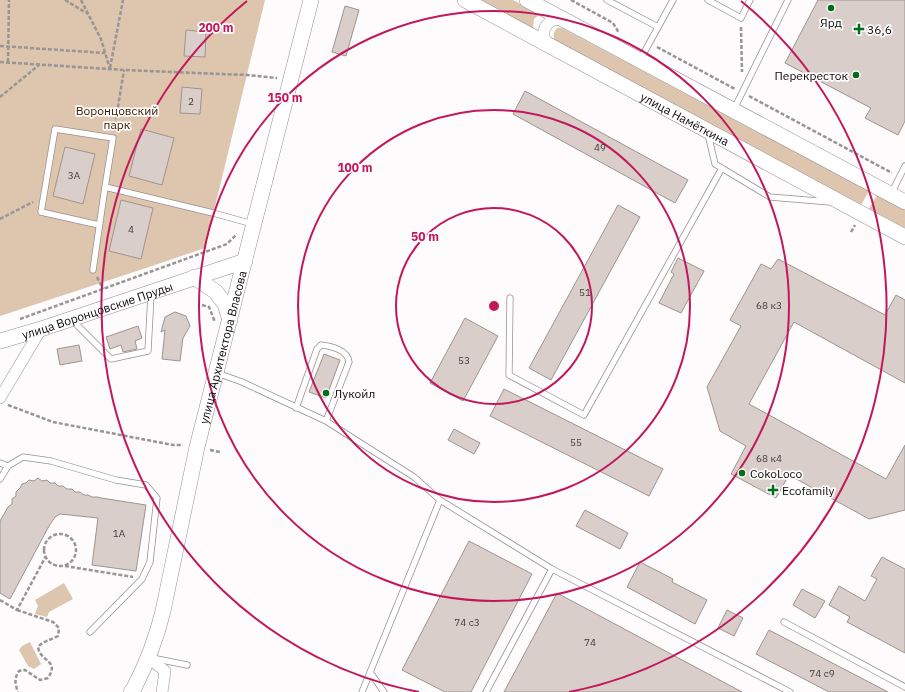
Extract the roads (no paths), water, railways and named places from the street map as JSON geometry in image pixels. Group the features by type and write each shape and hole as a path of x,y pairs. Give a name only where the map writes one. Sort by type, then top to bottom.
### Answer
{"street":[{"name":"улица Архитектора Власова","path":"131,692 149,658 164,611 197,447 245,261 249,223 312,0"},
{"name":"улица Намёткина","path":"465,0 708,130 905,238"},
{"path":"527,0 905,202"},
{"path":"550,46 544,38 544,28 547,24 556,19 566,21"},
{"name":"улица Воронцовские Пруды","path":"0,341 41,329 245,261"},
{"path":"194,277 216,292 225,304 230,320"},
{"path":"2,401 41,329"},
{"path":"149,658 165,671 162,692"}],"lane":[{"path":"607,0 658,27"},
{"path":"640,60 673,0"},
{"path":"708,0 741,18 750,0"},
{"path":"733,111 788,0"},
{"path":"93,270 113,138 55,130 41,212 99,225"},
{"path":"708,130 715,164 770,197 842,203"},
{"path":"891,194 905,166"},
{"path":"510,298 509,375 584,415 722,168"},
{"path":"105,187 249,223"},
{"path":"71,319 111,359 148,351 151,292"},
{"path":"296,408 317,349 321,346 327,346 346,353 349,362 326,421"},
{"path":"216,373 242,382 326,421 414,478 440,500 552,569 790,692"},
{"path":"0,479 8,466 23,457 51,461 116,480 146,484 157,498 150,562 142,579 90,632"},
{"path":"0,463 8,466"},
{"path":"362,692 440,500"},
{"path":"486,692 552,569"},
{"path":"784,622 905,687"},
{"path":"149,658 187,664"},
{"path":"370,672 384,692"}],"place":[{"name":"Ярд","path":"831,8"},
{"name":"36,6","path":"859,29"},
{"name":"Перекресток","path":"856,75"},
{"name":"Лукойл","path":"326,393"},
{"name":"CokoLoco","path":"742,473"},
{"name":"Ecofamily","path":"773,490"}],"park label":[{"name":"Воронцовский парк","path":"117,117"}]}
